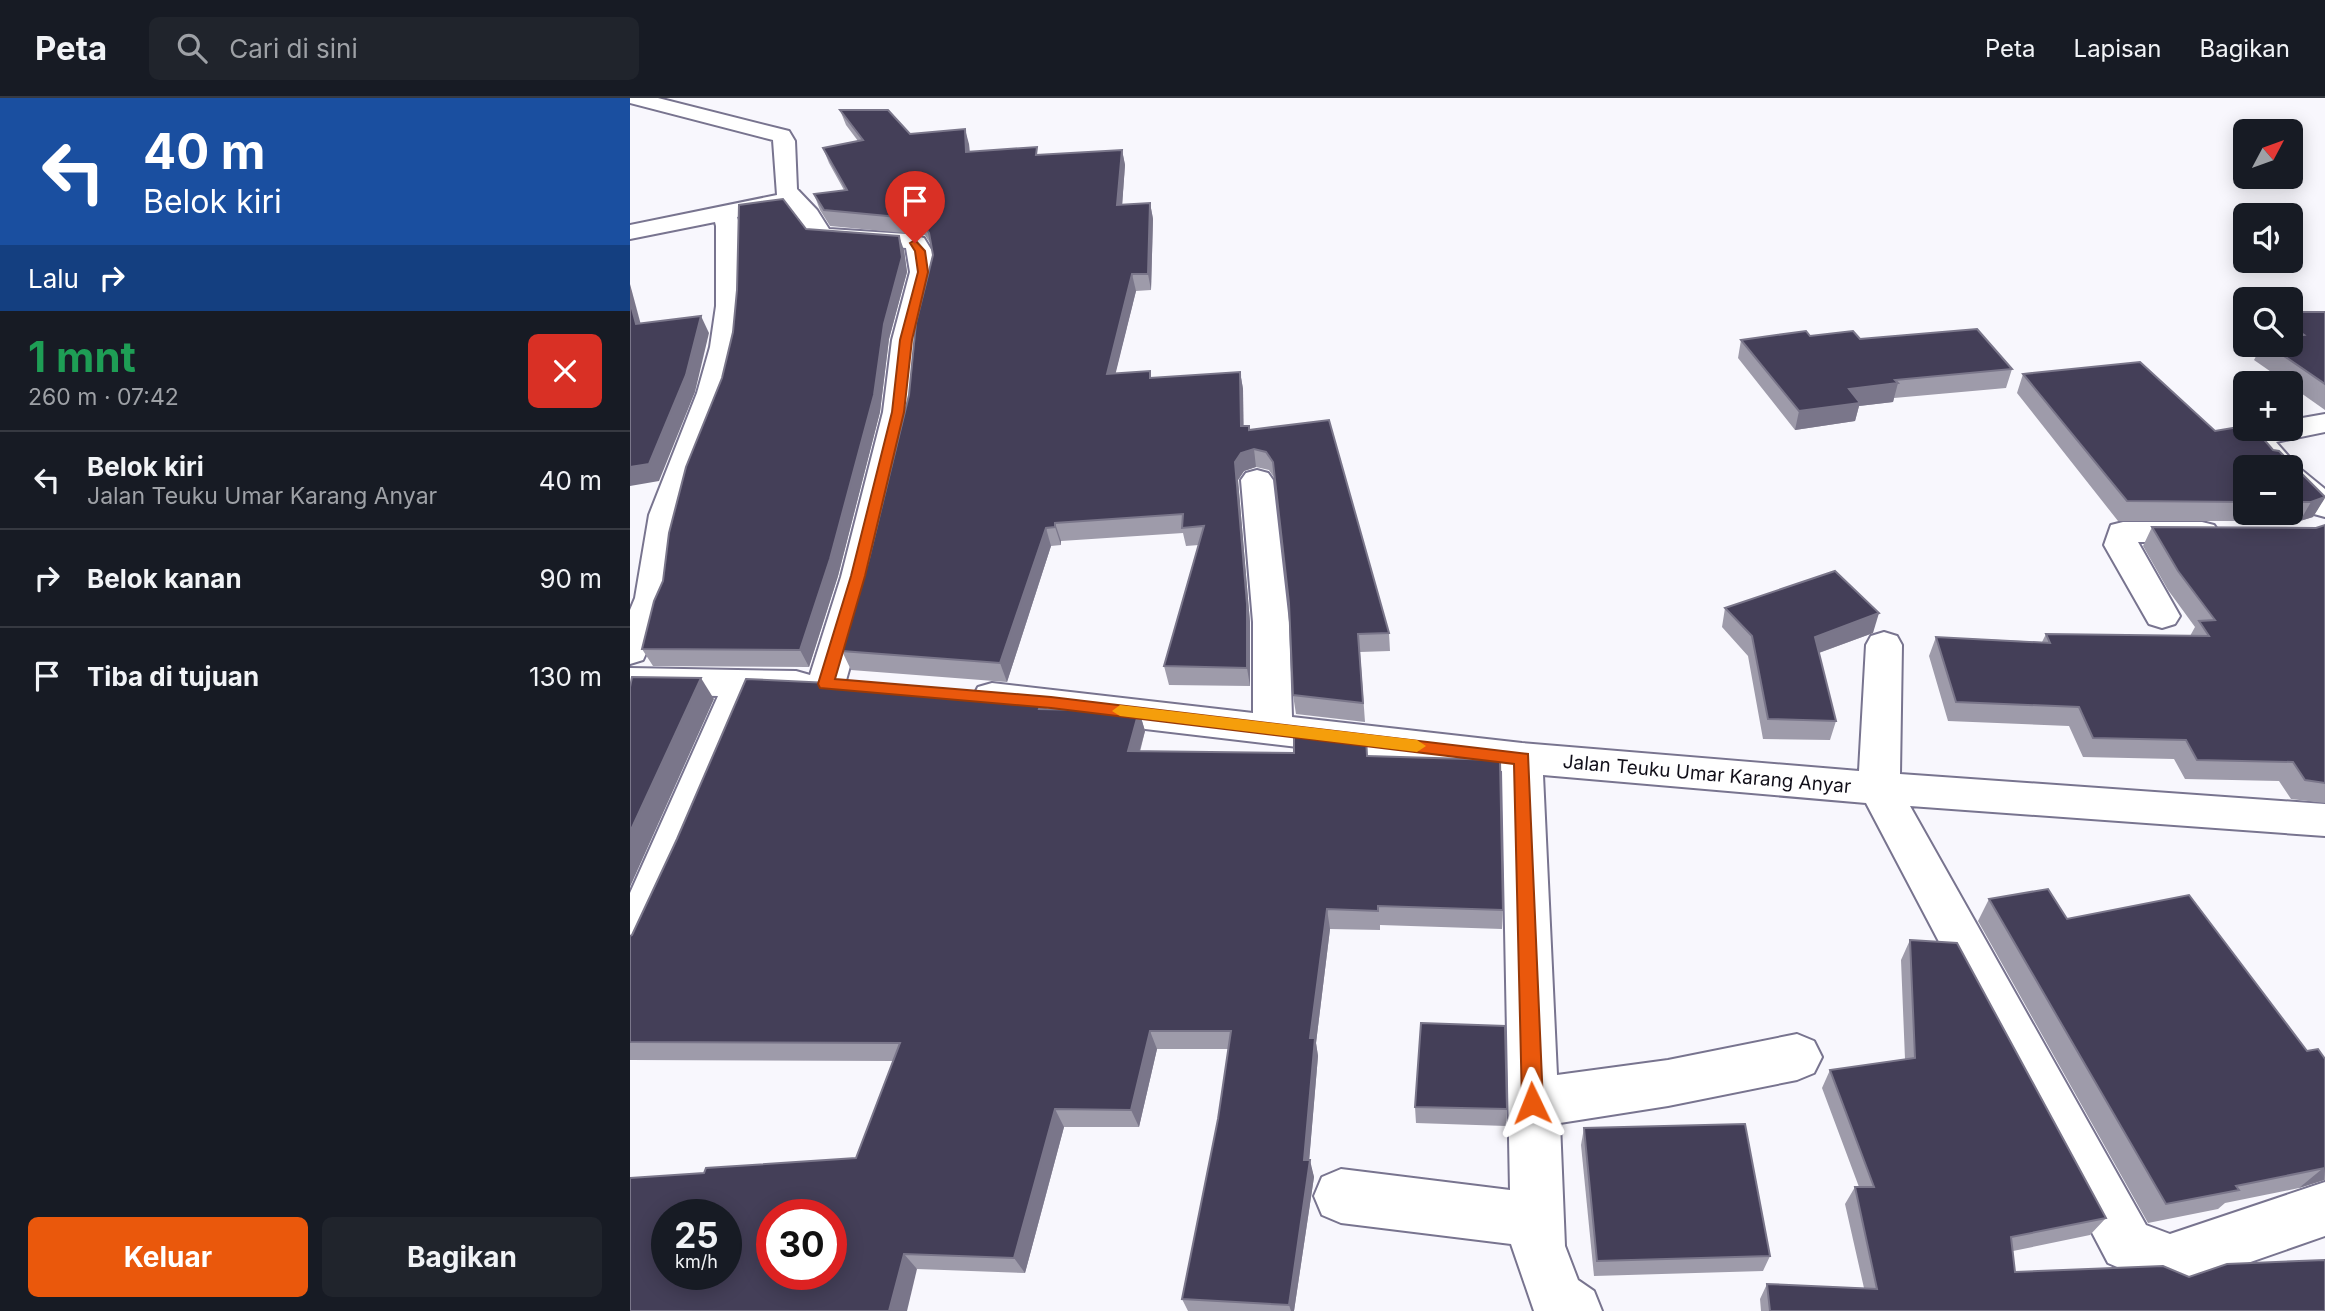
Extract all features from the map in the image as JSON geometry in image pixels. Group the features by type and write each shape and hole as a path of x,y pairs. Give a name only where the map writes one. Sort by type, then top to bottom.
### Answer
{"street":[{"path":"634,98 781,136 784,141 786,189 792,200 809,215 821,236 915,243 920,251 923,272 906,340 898,412 858,576 825,684"},
{"path":"630,232 792,200"},
{"path":"630,651 653,598 665,515 712,393 724,347 729,306 728,226 724,214"},
{"path":"2303,427 2325,423"},
{"path":"1257,480 1271,622 1273,729"},
{"path":"2303,486 2325,507"},
{"path":"2162,615 2121,545 2123,532 2235,533"},
{"path":"1884,645 1879,788 2127,1244 2170,1262 2325,1209"},
{"path":"630,681 865,687"},
{"path":"630,939 668,859 742,685"},
{"name":"Jalan Teuku Umar Karang Anyar","path":"958,695 1051,702 1522,758 1879,788 2325,820"},
{"path":"1522,758 1538,1246 1557,1298 1574,1311"},
{"path":"1532,1103 1668,1083 1797,1057"},
{"path":"1341,1196 1536,1220"}],"building":[{"path":"840,110 888,110 910,134 965,129 966,152 1037,147 1036,155 1122,150 1117,205 1150,203 1148,274 1132,274 1107,374 1150,371 1150,378 1240,372 1241,426 1249,426 1249,430 1329,420 1389,633 1358,634 1363,703 1293,695 1289,603 1273,462 1266,452 1254,449 1241,453 1235,462 1247,604 1247,668 1164,666 1204,526 1182,528 1183,514 1055,523 1055,527 1046,528 1000,663 842,651 869,559 909,395 916,323 933,255 929,233 919,219 824,210 814,194 847,190 823,148 863,140"},
{"path":"783,199 806,229 899,236 902,257 884,324 874,395 830,559 800,650 642,649 654,601 663,581 669,533 686,467 722,378 733,332 739,205"},
{"path":"630,301 636,324 701,316 686,375 649,464 630,467"},
{"path":"2303,312 2325,312 2325,384 2286,357 2303,357"},
{"path":"1977,329 2012,369 1895,380 1898,383 1849,389 1860,403 1799,411 1741,340 1806,331 1810,336 1853,331 1860,339"},
{"path":"2140,362 2215,431 2233,428 2233,441 2265,441 2273,450 2283,455 2233,455 2233,502 2127,501 2023,374"},
{"path":"2303,475 2325,497 2303,502"},
{"path":"2325,525 2325,783 2305,780 2293,762 2197,760 2186,740 2093,738 2079,707 1956,702 1936,637 2050,643 2046,634 2209,636 2199,621 2215,620 2178,571 2152,527 2316,528"},
{"path":"1835,571 1879,613 1815,637 1836,721 1768,719 1752,636 1725,608"},
{"path":"632,677 701,678 630,832 630,687"},
{"path":"746,679 934,688 1043,698 1039,709 1139,711 1128,751 1294,753 1294,727 1366,737 1367,756 1500,760 1503,910 1378,906 1378,911 1327,909 1310,1038 1315,1038 1304,1160 1310,1160 1289,1305 1182,1299 1218,1119 1231,1031 1150,1031 1131,1110 1055,1109 1014,1258 904,1254 889,1311 630,1311 630,1178 704,1173 706,1168 856,1158 900,1043 630,1042 632,935"},
{"path":"2048,889 2067,919 2189,895 2307,1051 2318,1049 2325,1059 2325,1168 2236,1186 2239,1190 2166,1204 1989,899"},
{"path":"1910,940 1957,943 2106,1218 2011,1237 2015,1272 2163,1266 2189,1277 2227,1264 2325,1260 2325,1311 1770,1311 1767,1284 1877,1289 1855,1187 1874,1187 1830,1070 1915,1058"},
{"path":"1421,1023 1505,1026 1507,1109 1415,1107"},
{"path":"1745,1124 1770,1256 1597,1261 1584,1128"}],"slow traffic":[{"path":"1120,711 1417,746"}],"route":[{"path":"915,243 920,251 923,272 906,340 898,412 858,576 825,684 1051,702 1522,758 1532,1103"}]}
